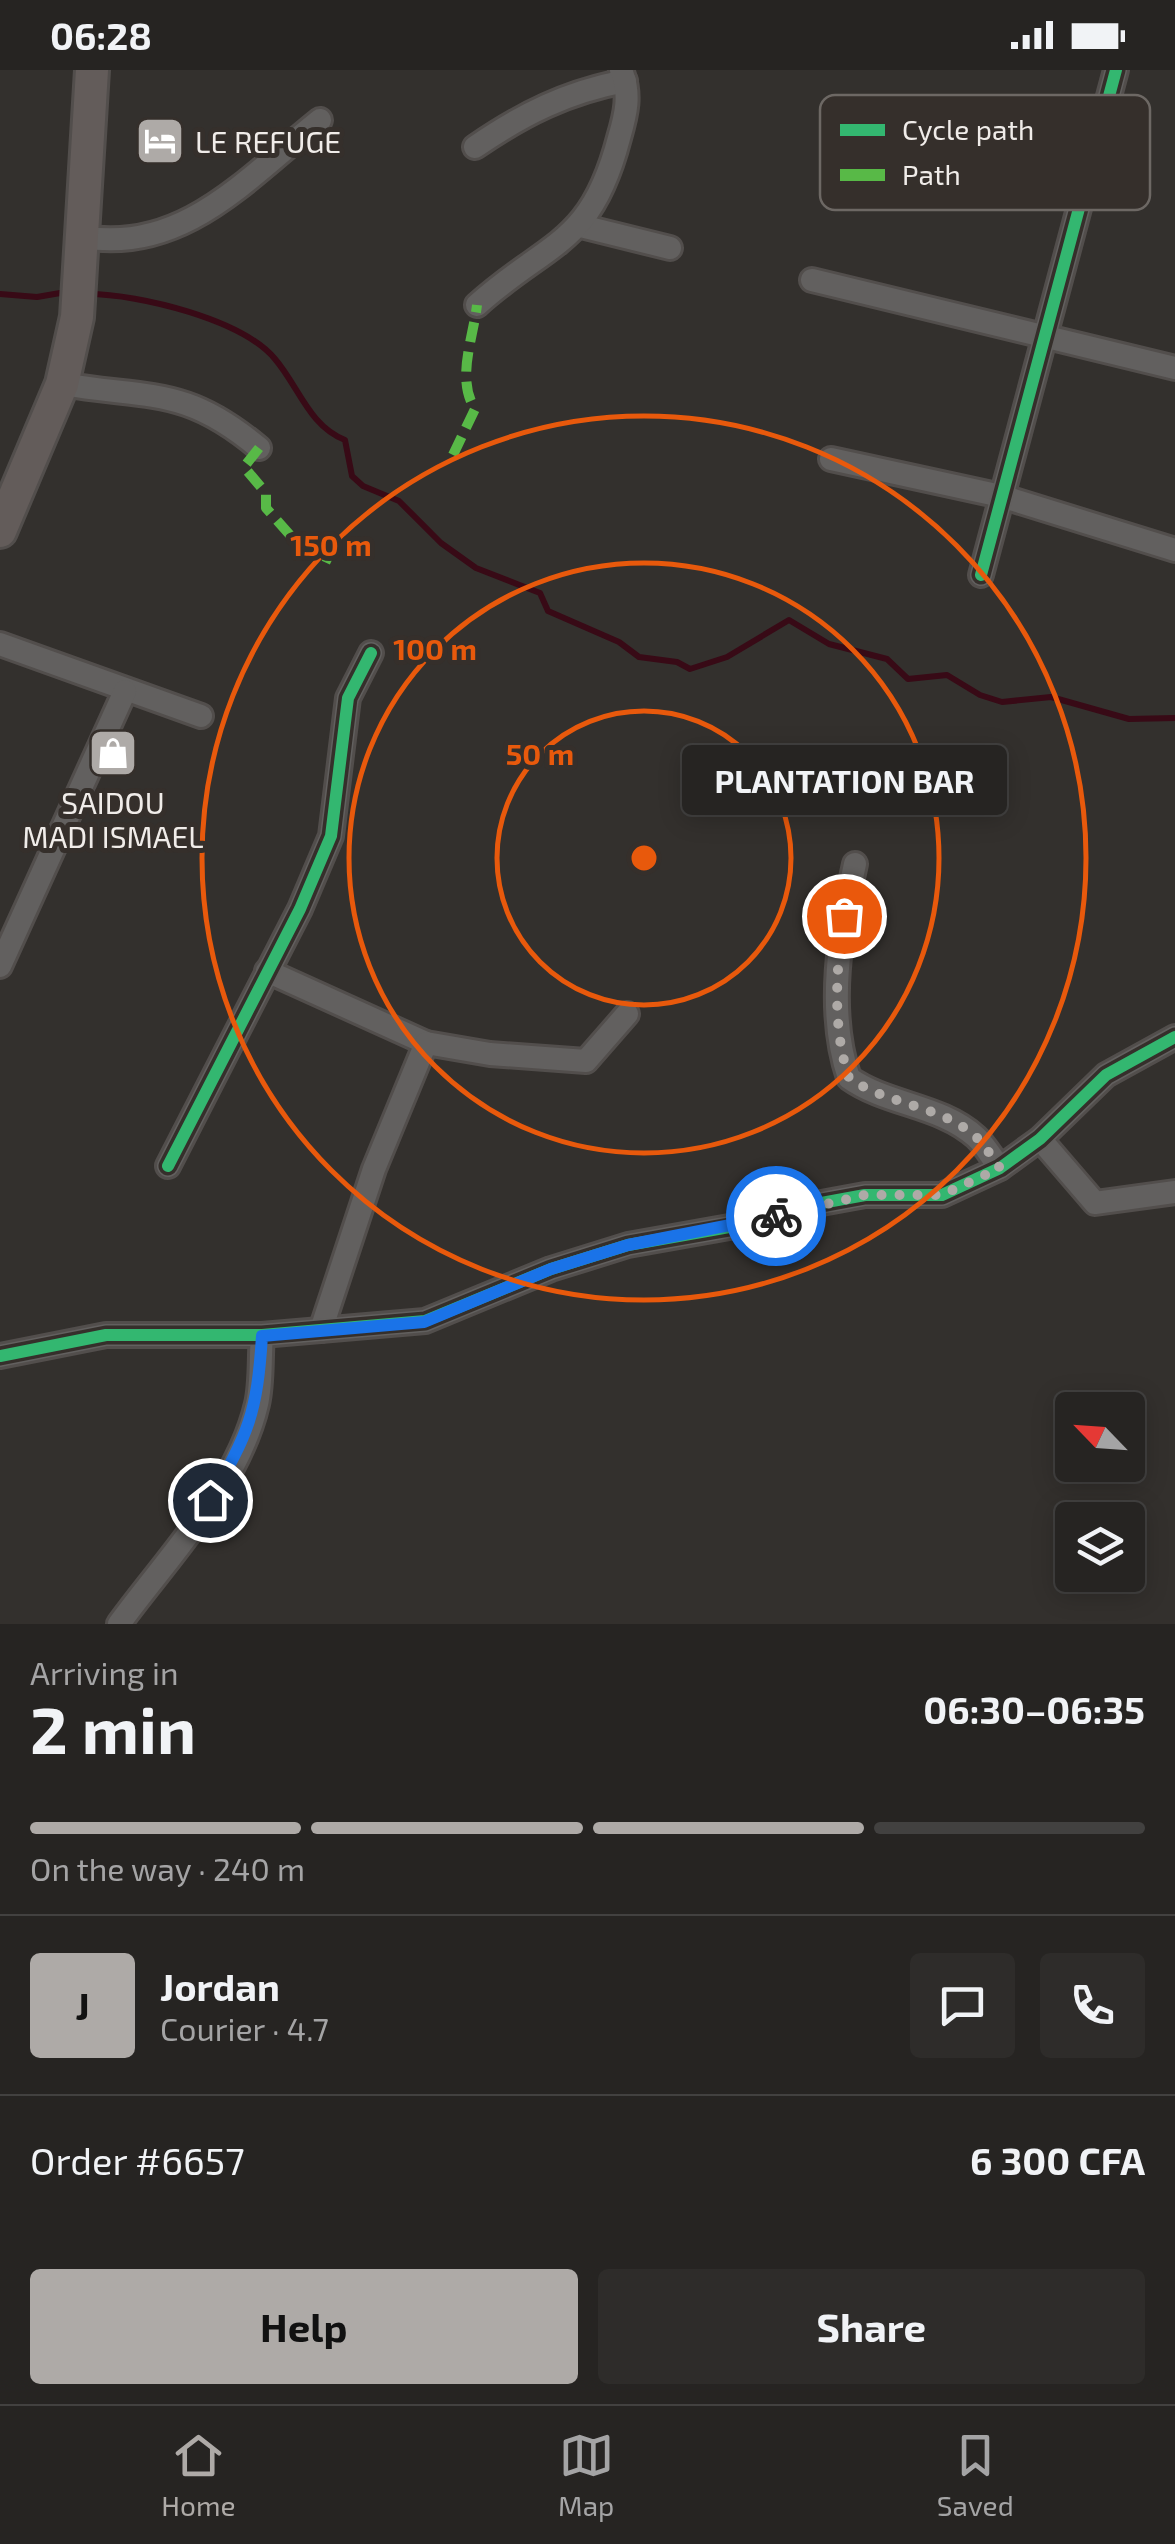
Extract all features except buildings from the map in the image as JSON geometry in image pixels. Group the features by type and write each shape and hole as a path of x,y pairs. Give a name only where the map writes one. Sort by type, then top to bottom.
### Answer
{"street":[{"path":"0,531 62,384 77,317 92,70"},
{"path":"1109,95 1116,70"},
{"path":"475,147 514,120 568,93 623,75 628,109 612,167 581,226 477,306"},
{"path":"83,237 115,242 146,239 189,223 320,120"},
{"path":"981,575 1077,210"},
{"path":"581,226 670,248"},
{"path":"812,280 1175,368"},
{"path":"62,384 100,391 142,391 194,404 229,423 259,448"},
{"path":"831,458 1001,496 1175,550"},
{"path":"0,644 200,716"},
{"path":"168,1166 331,836 348,698 371,652"},
{"path":"0,966 125,691"},
{"path":"855,864 838,952 840,1037 849,1078 867,1090 937,1114 975,1136 1000,1168"},
{"path":"267,971 426,1043 490,1054 586,1061 626,1014"},
{"path":"0,1356 106,1335 262,1336 424,1322 551,1269 628,1245 763,1221 816,1204 865,1195 942,1195 1000,1168 1040,1139 1106,1075 1175,1038"},
{"path":"321,1330 374,1169 426,1043"},
{"path":"1040,1139 1094,1203 1175,1192"},
{"path":"119,1624 210,1500 243,1442 258,1403 262,1336"}],"waterway":[{"path":"0,294 37,297 66,292"},
{"path":"88,294 135,299 189,312 240,332 260,345 275,359 313,416 345,440 352,476 363,486 399,501 441,543 476,568 540,593 548,611 619,642 639,657 677,662 690,669 727,657 789,620 829,644 887,659 908,679 947,675 980,695 1002,702 1051,697 1129,719 1175,718"}],"marked path":[{"path":"453,455 475,409 466,372 477,305"},
{"path":"259,448 244,467 266,493 266,508 298,544 332,560"}],"cycle path":[{"path":"1109,95 1116,70"},
{"path":"981,575 1079,210"},
{"path":"168,1166 300,909 331,836 348,698 371,653"},
{"path":"0,1356 106,1335 262,1335 425,1321 551,1269 628,1245 763,1221 816,1204 865,1195 942,1195 1000,1168 1040,1139 1106,1075 1175,1037"}],"way so far":[{"path":"776,1216 865,1195 942,1195 1000,1168 975,1136 937,1114 888,1099 849,1078 840,1037 838,952 844,916"}],"place":[{"name":"LE REFUGE","path":"160,141"},
{"name":"SAIDOU MADI ISMAEL","path":"113,753"},
{"name":"PLANTATION BAR","path":"844,916"}],"route":[{"path":"210,1500 243,1442 258,1403 262,1336 424,1322 475,1304 551,1269 628,1245 776,1216"}]}
